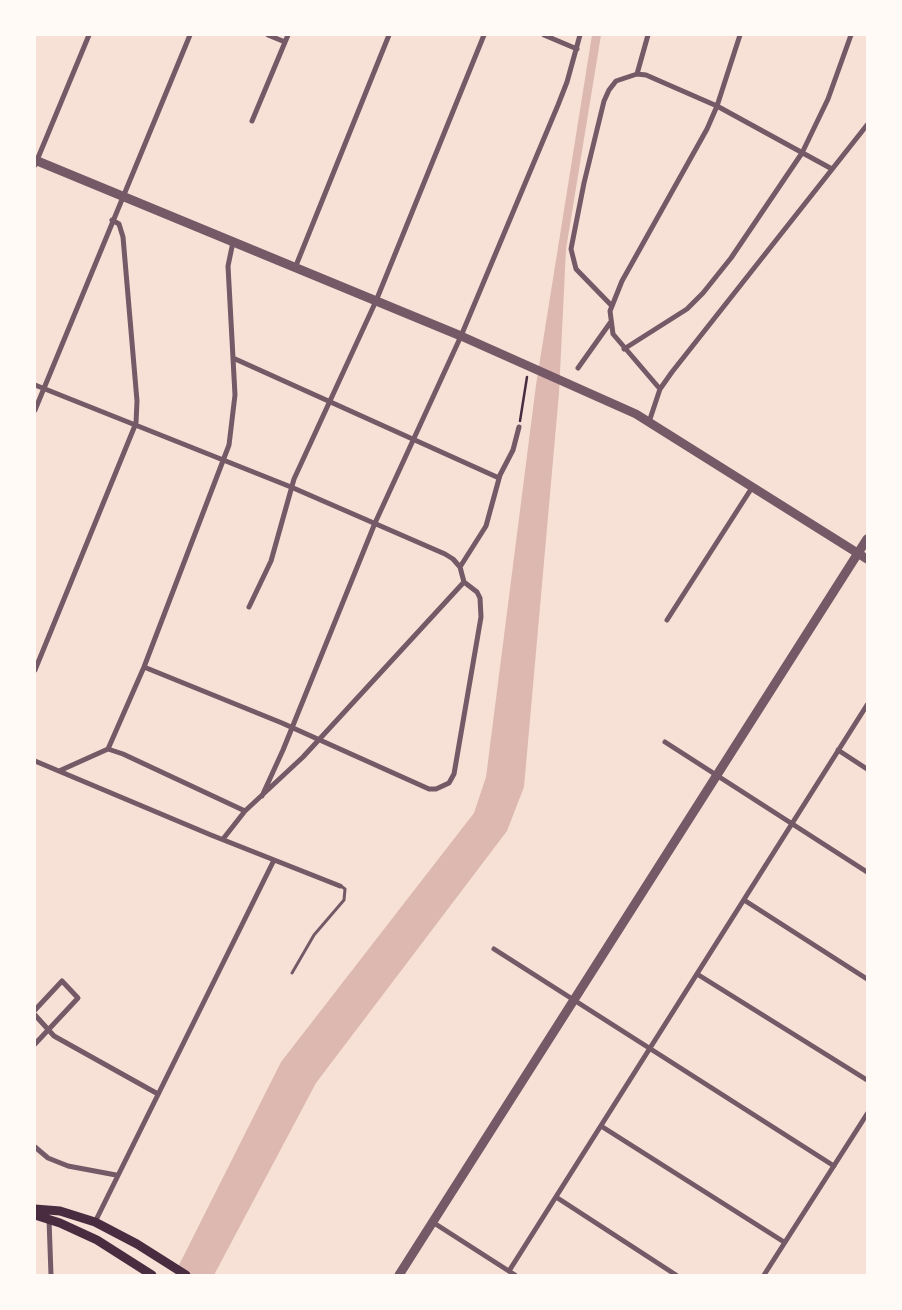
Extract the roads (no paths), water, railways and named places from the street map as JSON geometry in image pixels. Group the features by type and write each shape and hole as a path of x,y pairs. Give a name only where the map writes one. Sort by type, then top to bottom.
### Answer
{"main road":[{"path":"35,1208 60,1211 95,1222 160,1258 186,1275"},
{"path":"35,1215 49,1218 97,1240 152,1275"}],"street":[{"path":"88,35 36,162 461,336 649,422 867,559"},
{"path":"35,410 190,35"},
{"path":"268,35 285,42"},
{"path":"252,122 288,35"},
{"path":"295,268 389,35"},
{"path":"249,607 271,561 291,487 328,402 376,301 484,35"},
{"path":"544,35 577,49"},
{"path":"262,796 375,523 461,336 561,98 580,35"},
{"path":"637,74 648,35"},
{"path":"660,389 613,334 610,323 612,306 622,281 718,106 740,35"},
{"path":"624,349 679,316 703,293 731,258 802,153 828,99 851,35"},
{"path":"612,306 576,269 571,249 604,101 608,90 616,81 637,74 646,75 718,106 832,169"},
{"path":"649,422 660,389 867,125"},
{"path":"35,670 136,423 137,400 123,238 119,224 112,220"},
{"path":"59,771 108,749 144,667 224,461 233,428 235,395 228,266 233,242"},
{"path":"578,368 610,323"},
{"path":"233,358 499,478"},
{"path":"35,385 136,423 224,461 291,487 445,554 460,568 464,582 477,592 480,598 481,617 454,774 449,783 436,789 429,788 291,727 144,667"},
{"path":"460,568 486,526 499,478 514,450 519,427"},
{"path":"667,620 753,486"},
{"path":"399,1275 575,1001 867,538"},
{"path":"224,839 245,811 303,757 464,582"},
{"path":"509,1271 648,1048 867,705"},
{"path":"664,742 867,872"},
{"path":"108,749 123,754 245,811"},
{"path":"838,750 867,769"},
{"path":"35,761 340,886"},
{"path":"95,1222 116,1175 274,860"},
{"path":"744,900 867,980"},
{"path":"494,950 834,1166"},
{"path":"697,974 867,1080"},
{"path":"35,1010 62,982 78,998 35,1044"},
{"path":"35,1015 59,1039 158,1094"},
{"path":"764,1275 867,1114"},
{"path":"601,1126 784,1242"},
{"path":"35,1147 48,1158 68,1166 116,1175"},
{"path":"556,1197 676,1275"},
{"path":"49,1218 51,1275"},
{"path":"434,1222 514,1275"}],"lane":[{"path":"292,973 314,935 344,900 345,889 340,886"}]}
